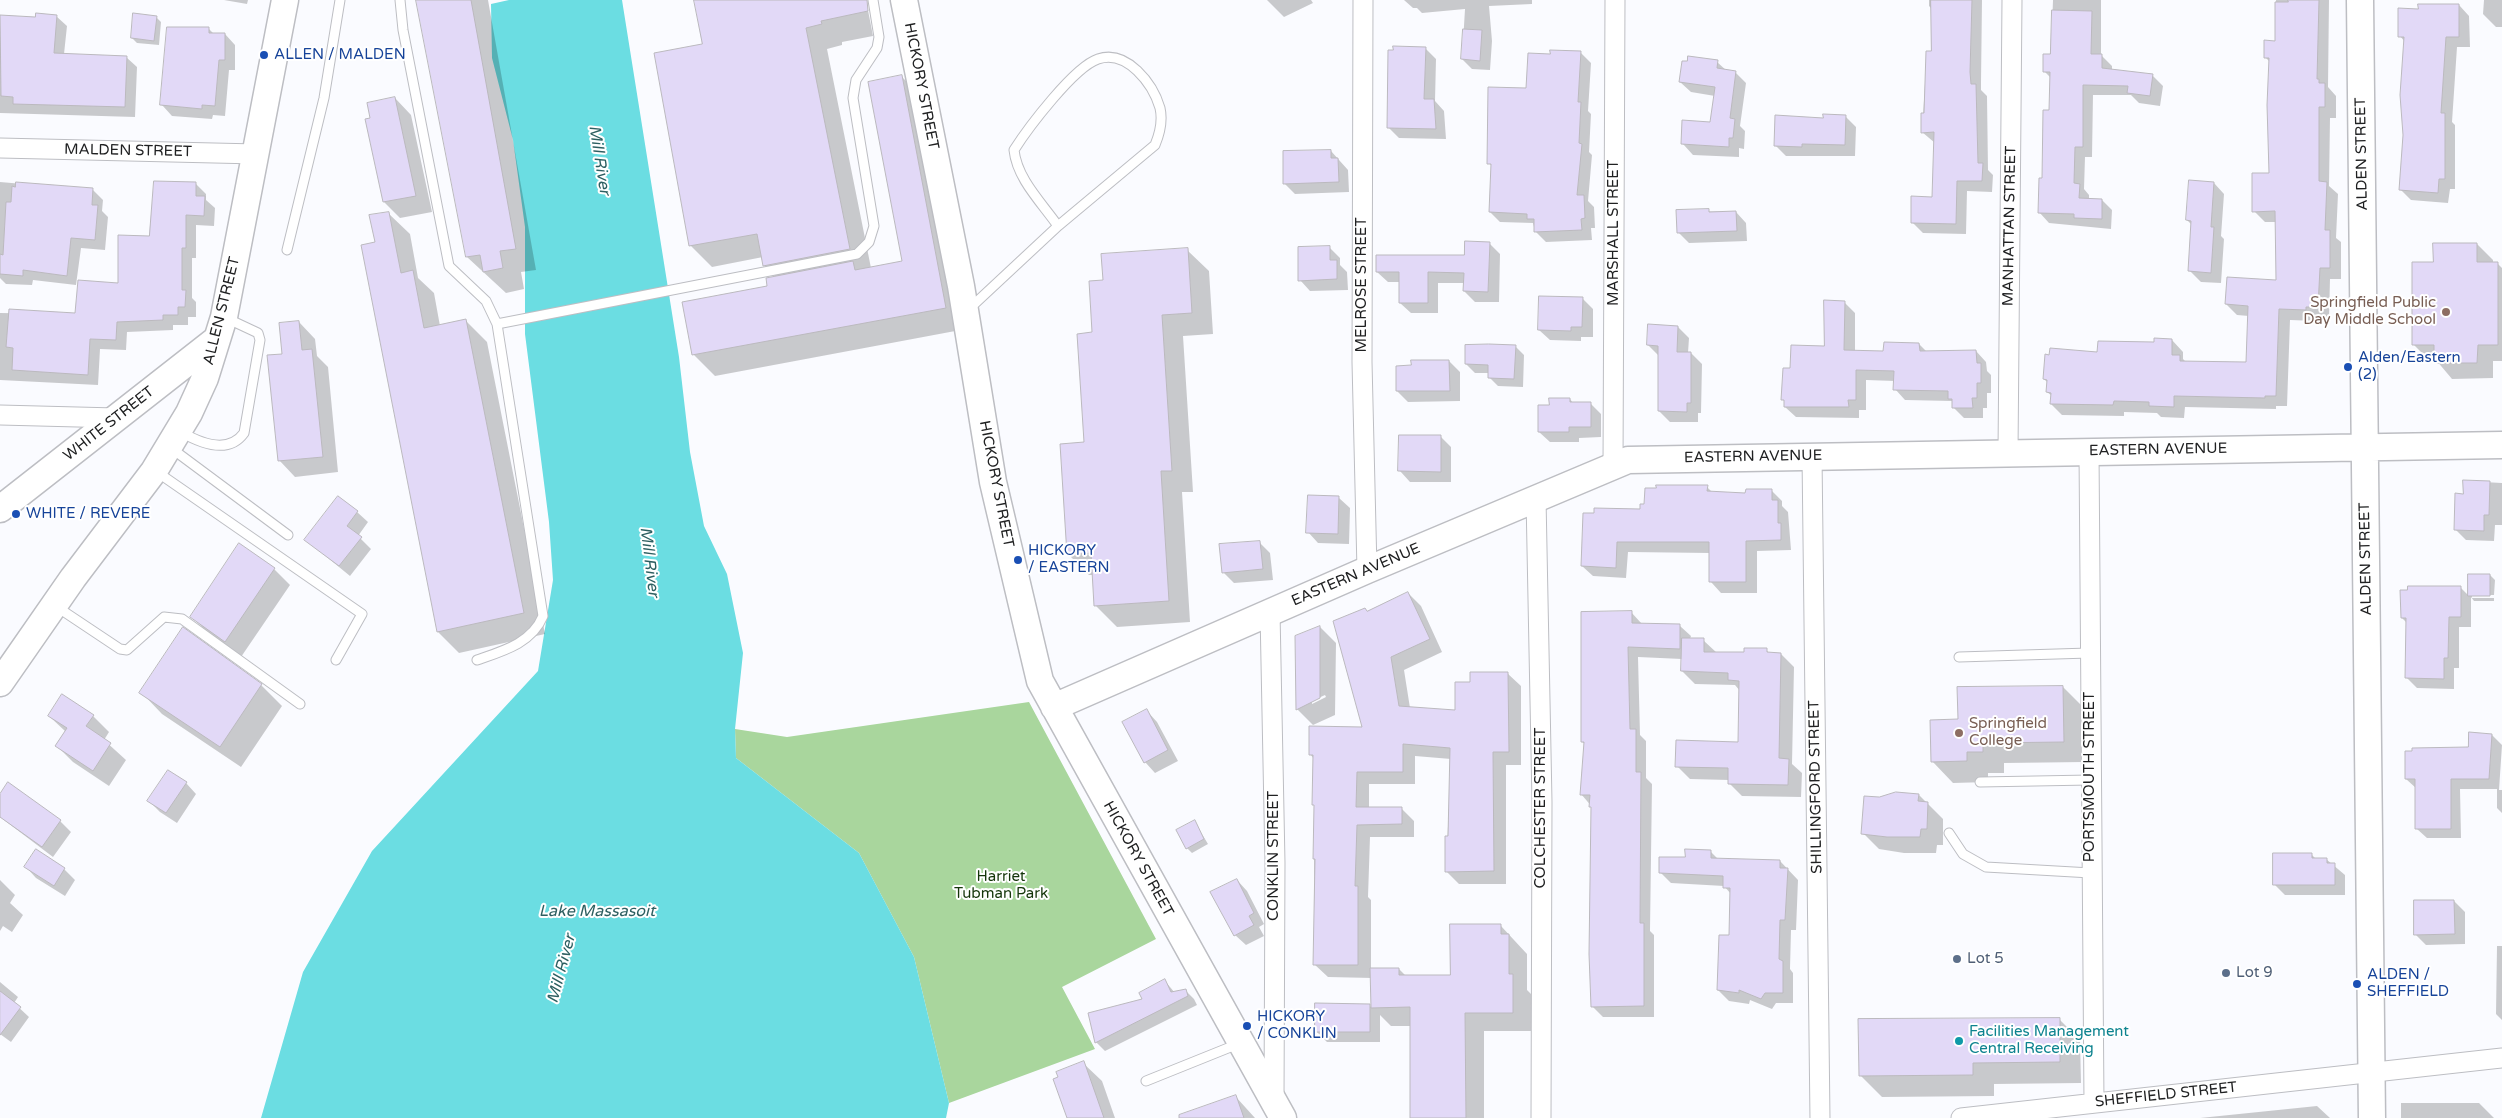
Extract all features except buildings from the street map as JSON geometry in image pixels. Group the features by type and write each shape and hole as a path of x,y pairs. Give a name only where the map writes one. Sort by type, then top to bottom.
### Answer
{"street":[{"name":"ALLEN STREET","path":"0,682 54,605 154,470 174,439 197,395 220,328 257,154 285,0"},
{"name":"HICKORY STREET","path":"904,0 965,313 994,482 1040,681 1278,1109"},
{"name":"MELROSE STREET","path":"1363,0 1362,362 1367,570"},
{"name":"MARSHALL STREET","path":"1613,466 1615,0"},
{"name":"MANHATTAN STREET","path":"2008,452 2012,0"},
{"name":"ALDEN STREET","path":"2360,0 2372,1118"},
{"name":"MALDEN STREET","path":"0,148 257,154"},
{"name":"WHITE STREET","path":"0,509 116,418 220,328"},
{"path":"0,415 116,418"},
{"name":"EASTERN AVENUE","path":"1054,707 1367,570 1628,460 2502,445"},
{"name":"PORTSMOUTH STREET","path":"2089,451 2089,653 2094,1103"},
{"name":"SHILLINGFORD STREET","path":"1812,456 1820,1118"},
{"name":"COLCHESTER STREET","path":"1536,498 1542,802 1541,1118"},
{"name":"CONKLIN STREET","path":"1270,612 1276,863 1278,1109"},
{"name":"SHEFFIELD STREET","path":"1961,1118 2502,1058"}],"lane":[{"path":"287,250 324,98 340,0"},
{"path":"400,0 405,39 449,266 486,301 497,324 543,616 537,630 526,638 507,650 477,660"},
{"path":"497,324 857,254 869,242 874,226 853,98 856,80 878,48 880,37 873,0"},
{"path":"965,313 1058,226 1155,145 1161,130 1160,109 1151,89 1131,64 1113,56 1098,59 1078,71 1014,150 1015,163 1021,175 1058,226"},
{"path":"174,439 212,446 234,441 244,433 260,340 258,333 253,330 220,328"},
{"path":"174,439 288,535"},
{"path":"154,470 362,614 336,660"},
{"path":"54,605 120,649 127,650 164,617 182,619 300,704"},
{"path":"1959,657 2089,653"},
{"path":"1980,782 2090,780"},
{"path":"1948,833 1963,854 1986,867 2022,871 2091,873"},
{"path":"1146,1081 1241,1043"}],"green space":[{"name":"Harriet Tubman Park","path":"1029,702 1156,939 1062,987 1095,1049 949,1103 914,957 859,853 736,758 735,729 787,737"}],"water":[{"name":"Lake Massasoit","path":"509,0 622,0 679,357 690,452 704,526 727,574 743,653 735,729 736,758 859,853 914,957 949,1103 946,1118 261,1118 303,972 372,851 538,671 553,580 549,522 525,334 525,227 513,140 492,58 491,4"}],"place":[{"name":"ALLEN / MALDEN","path":"264,55"},
{"name":"Springfield Public Day Middle School","path":"2446,312"},
{"name":"Alden/Eastern (2)","path":"2348,367"},
{"name":"WHITE / REVERE","path":"16,514"},
{"name":"HICKORY / EASTERN","path":"1018,560"},
{"name":"Springfield College","path":"1959,733"},
{"name":"Lot 5","path":"1957,959"},
{"name":"Lot 9","path":"2226,973"},
{"name":"ALDEN / SHEFFIELD","path":"2357,984"},
{"name":"HICKORY / CONKLIN","path":"1247,1026"},
{"name":"Facilities Management Central Receiving","path":"1959,1041"}],"water label":[{"name":"Mill River","path":"599,160"},
{"name":"Mill River","path":"649,562"},
{"name":"Mill River","path":"562,969"}]}
